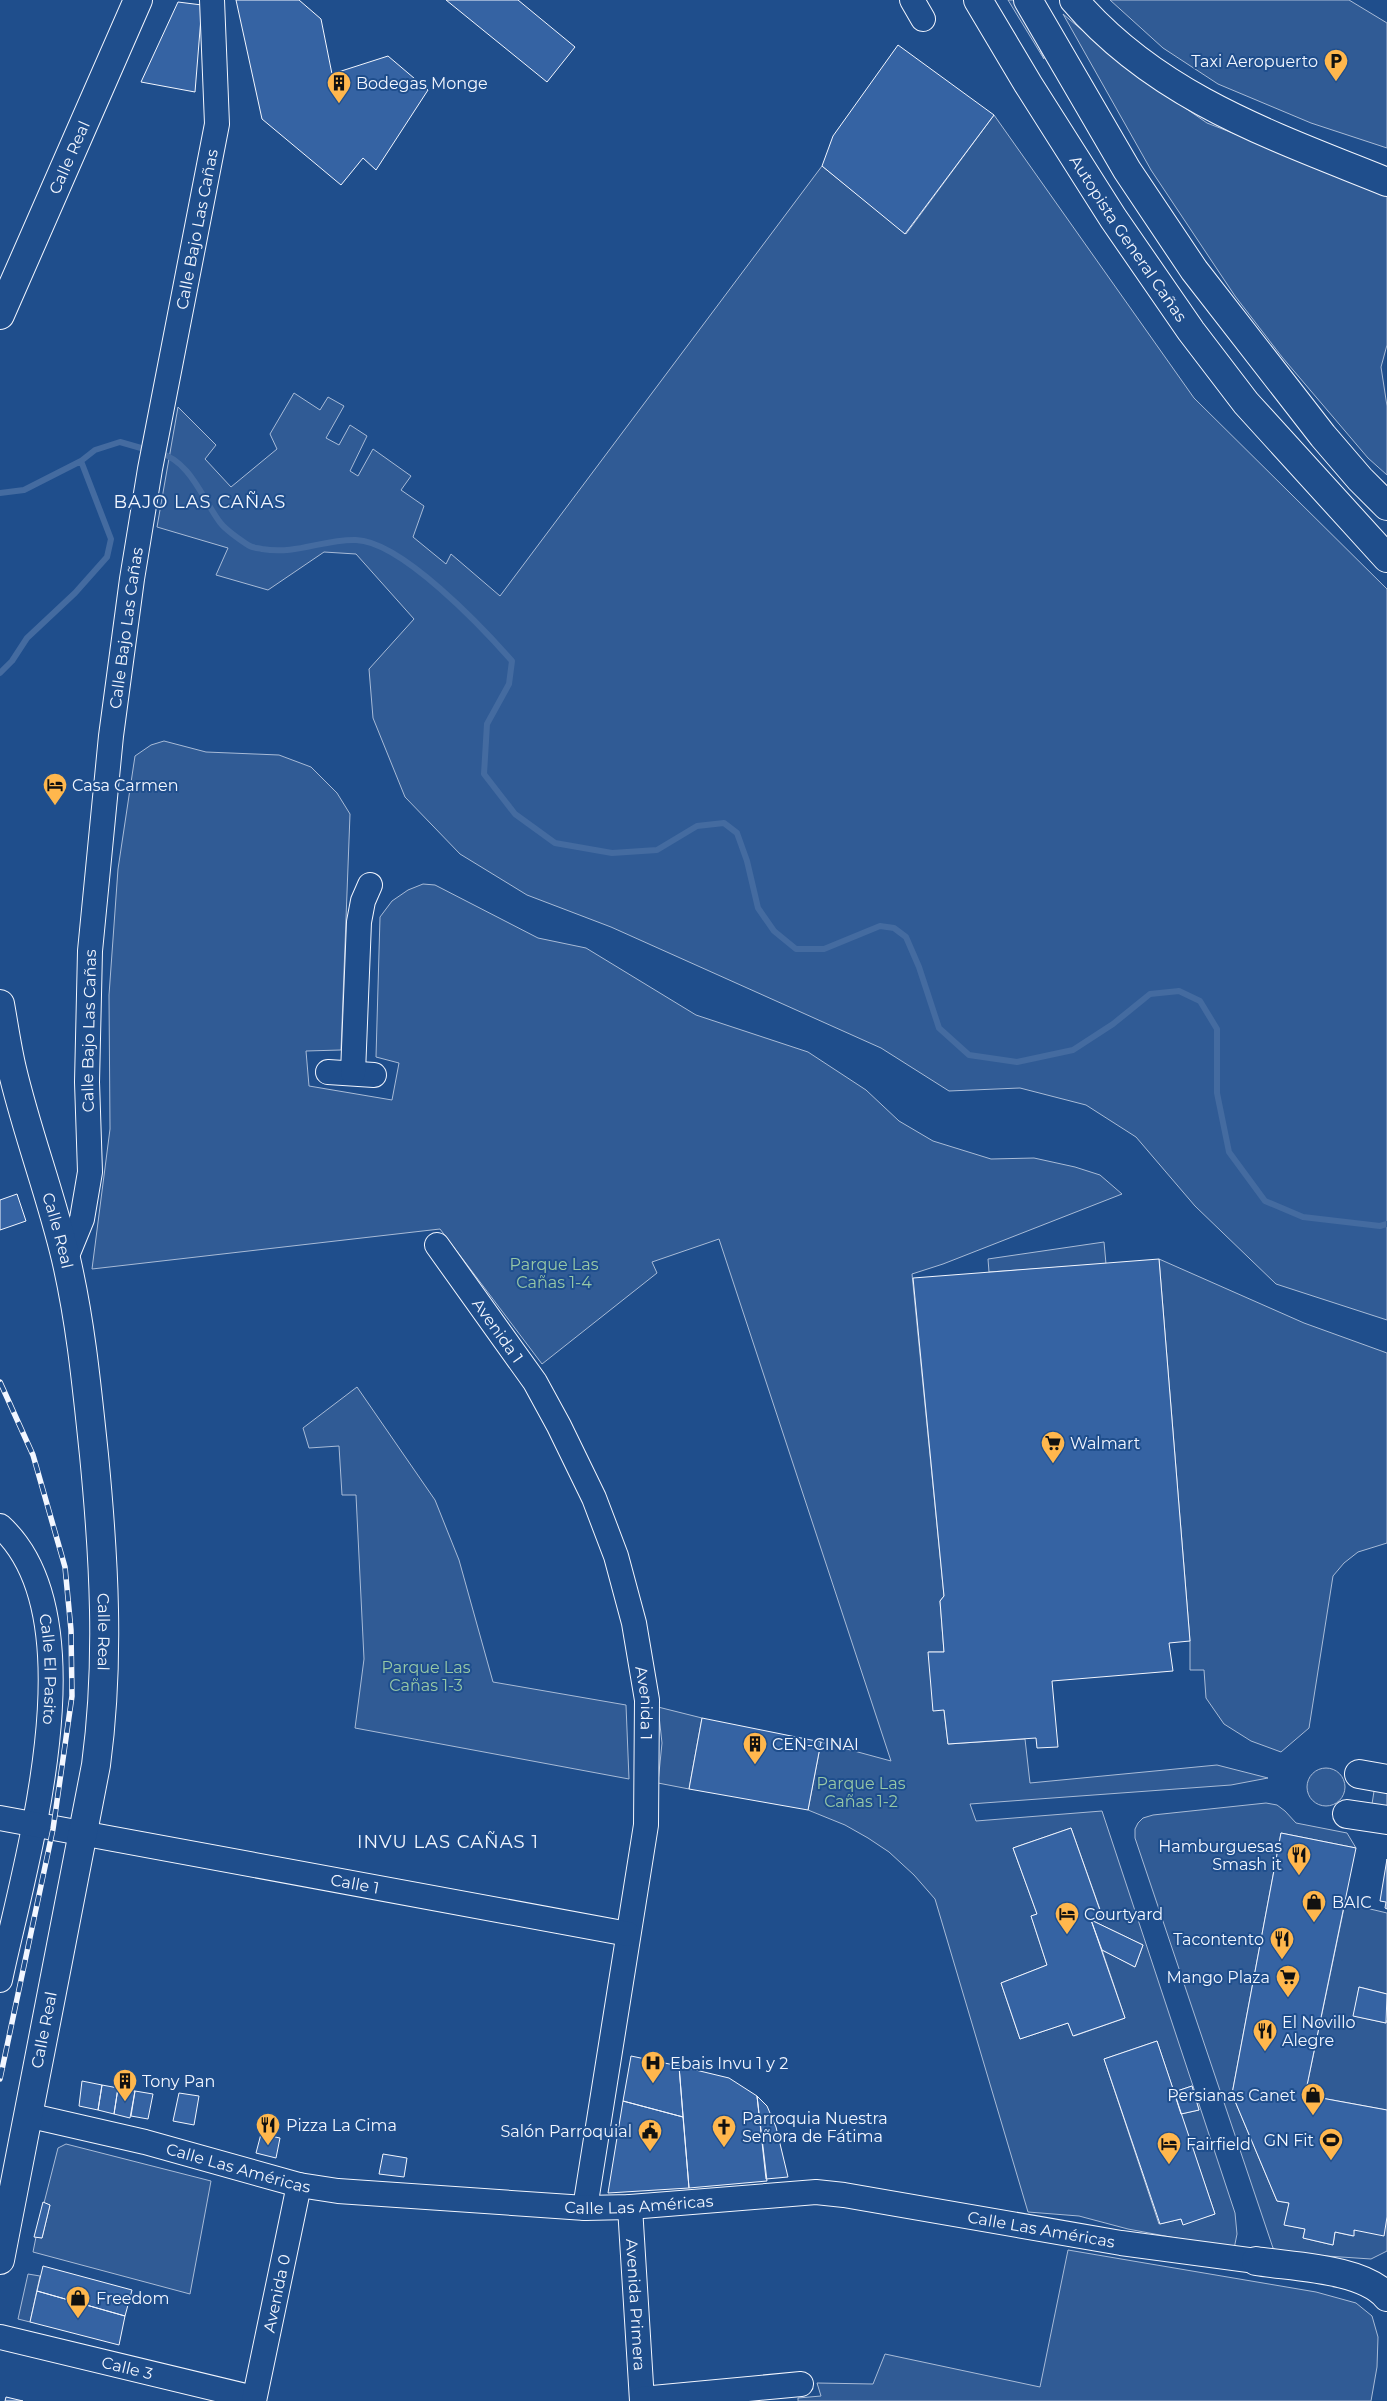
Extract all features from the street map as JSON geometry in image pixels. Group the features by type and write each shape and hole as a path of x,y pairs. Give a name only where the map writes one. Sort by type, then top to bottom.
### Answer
{"main road":[{"name":"Calle Real","path":"0,315 138,0"},
{"name":"Autopista General Cañas","path":"978,0 1028,84 1113,218 1185,323 1246,403 1302,463"},
{"path":"1028,0 1127,170 1194,270 1323,436 1360,479 1387,506"},
{"path":"1074,0 1121,46 1154,72 1202,102 1271,136 1387,182"},
{"path":"1323,436 1387,488"},
{"path":"1302,463 1387,533"},
{"path":"1302,463 1387,558"},
{"name":"Calle Real","path":"0,1004 12,1069 66,1258 80,1331 99,1509 104,1591 103,1714 96,1765 0,2260"},
{"path":"1359,1774 1387,1780"},
{"path":"1347,1814 1387,1820"},
{"path":"1256,2261 1356,2276 1376,2286 1387,2297"}],"street":[{"name":"Calle Bajo Las Cañas","path":"66,1258 82,1219 90,1172 87,1082 90,951 111,736 132,579 150,469 217,124 212,0"},
{"path":"328,1072 363,1074 359,922 363,900 370,885"},
{"name":"Avenida 1","path":"437,1245 535,1382 594,1498 616,1556 634,1623 647,1700 646,1825 585,2208"},
{"name":"Calle El Pasito","path":"0,1526 21,1552 36,1580 46,1617 51,1661 51,1712 34,1824 0,1980"},
{"name":"Calle 1","path":"0,1818 628,1934"},
{"name":"Calle Las Américas","path":"27,2115 145,2142 299,2185 383,2195 585,2208 630,2207 816,2192 844,2195 1121,2244 1256,2261"},
{"name":"Avenida 0","path":"254,2399 299,2185"},
{"name":"Avenida Primera","path":"630,2207 642,2400"},
{"name":"Calle 3","path":"0,2337 254,2399"},
{"path":"642,2400 794,2390"}],"shaded area":[{"path":"1008,0 1019,0 1044,59"},
{"name":"Taxi Aeropuerto","path":"1110,0 1349,0 1387,23 1387,148 1311,123 1218,84 1163,48"},
{"path":"1063,14 1126,67 1207,123 1387,193 1387,345 1381,367 1387,406 1387,475 1368,458 1282,357 1235,296 1151,170"},
{"path":"994,115 1194,398 1387,589 1387,1320 1276,1284 1195,1206 1136,1137 1086,1105 1020,1088 949,1091 881,1048 611,927 527,895 460,854 405,797 373,718 369,669 414,619 356,554 324,552 268,590 216,575 228,548 157,527 178,407 216,445 205,459 231,487 277,449 270,434 294,393 320,410 328,397 344,406 326,438 339,445 350,425 367,436 350,471 358,476 373,449 411,476 401,490 424,506 413,537 446,564 451,554 500,596 822,166 906,234"},
{"path":"164,741 206,752 279,755 311,767 337,793 350,814 341,1050 306,1051 309,1086 392,1100 399,1063 376,1057 380,917 392,901 408,890 423,884 435,885 538,938 586,948 696,1015 808,1052 866,1090 899,1121 933,1141 991,1159 1034,1158 1075,1167 1100,1175 1122,1194 943,1264 912,1274 944,1596 940,1601 944,1652 929,1652 944,1710 948,1744 1025,1739 1030,1783 1217,1765 1268,1778 1231,1785 970,1804 976,1821 1102,1811 1235,2213 1237,2234 1234,2249 1128,2229 1079,2216 1028,2212 935,1899 914,1875 889,1852 845,1825 808,1810 821,1742 891,1761 719,1239 652,1262 657,1273 542,1364 440,1229 92,1269 110,1129 109,995 118,869 135,756 151,745","holes":["1071,1828 1102,1915 1091,1920 1143,1945 1135,1967 1102,1950 1125,2018 1074,2036 1068,2023 1020,2039 1001,1983 1047,1965 1031,1916 1037,1914 1013,1848","1157,2041 1174,2092 1192,2086 1199,2110 1181,2114 1215,2214 1183,2224 1181,2219 1159,2224 1104,2059"]},
{"path":"1104,1242 1106,1264 989,1272 988,1259"},
{"path":"1159,1259 1304,1323 1387,1353 1387,1543 1358,1552 1344,1563 1333,1576 1309,1728 1281,1752 1251,1741 1224,1724 1206,1698 1204,1670 1190,1670 1190,1641"},
{"name":"Parque Las Cañas 1-3","path":"357,1387 435,1500 459,1560 493,1682 626,1705 629,1779 355,1728 364,1659 356,1495 342,1495 339,1446 309,1448 303,1428"},
{"path":"658,1707 702,1718 689,1789 658,1783 662,1743"},
{"path":"1326,1768 1333,1769 1339,1774 1344,1780 1344,1794 1339,1800 1333,1805 1326,1806 1319,1805 1313,1800 1308,1794 1307,1787 1308,1780 1313,1774 1319,1769"},
{"path":"1375,1785 1387,1788 1387,1807 1372,1804"},
{"path":"1266,1803 1277,1805 1296,1823 1347,1833 1356,1848 1281,1833 1232,2094 1277,2201 1289,2203 1285,2225 1305,2229 1303,2238 1333,2245 1335,2232 1353,2236 1354,2230 1387,2217 1387,2251 1371,2259 1282,2253 1273,2248 1135,1838 1135,1829 1138,1823 1143,1818 1153,1815"},
{"path":"1345,1903 1387,1913 1387,1994 1359,1987 1354,2016 1386,2023 1387,2020 1387,2110 1305,2095"},
{"path":"66,2144 211,2181 190,2294 33,2252 36,2237 42,2238 50,2205 44,2203 58,2148"},
{"path":"1068,2250 1316,2292 1356,2303 1372,2316 1378,2337 1377,2367 1371,2401 798,2401 798,2398 821,2396 817,2383 873,2384 885,2354 1040,2387"},
{"path":"28,2274 40,2276 30,2322 18,2319"}],"building":[{"name":"Bodegas Monge","path":"236,0 299,0 321,19 332,74 388,56 428,90 376,170 363,158 341,185 262,119"},
{"path":"446,0 518,0 575,47 547,82"},
{"path":"178,2 202,5 195,92 141,82"},
{"path":"898,45 994,115 905,234 822,166 833,136"},
{"path":"17,1194 26,1221 0,1230 0,1200"},
{"name":"Walmart","path":"1159,1259 1190,1641 1169,1643 1173,1671 1052,1681 1058,1747 1037,1748 1036,1738 948,1744 944,1710 933,1711 928,1652 944,1652 940,1601 944,1596 913,1278"},
{"name":"CEN-CINAI","path":"702,1718 821,1742 808,1810 689,1789"},
{"name":"Courtyard","path":"1071,1828 1102,1916 1091,1920 1125,2018 1073,2036 1068,2023 1020,2039 1001,1983 1047,1965 1031,1916 1037,1914 1013,1848"},
{"name":"Mango Plaza","path":"1281,1833 1356,1848 1305,2095 1387,2110 1387,2217 1384,2236 1354,2230 1354,2236 1335,2232 1333,2245 1303,2238 1305,2229 1284,2225 1289,2203 1277,2201 1232,2094"},
{"path":"1387,1859 1387,1909 1385,1908 1386,1902 1380,1901"},
{"path":"1091,1920 1143,1945 1135,1967 1102,1950"},
{"path":"1359,1987 1387,1994 1386,2023 1353,2016"},
{"name":"Fairfield","path":"1157,2041 1215,2214 1183,2225 1181,2219 1160,2224 1104,2059"},
{"name":"Ebais Invu 1 y 2","path":"631,2056 679,2066 683,2117 623,2101"},
{"name":"Parroquia Nuestra Señora de Fátima","path":"679,2066 729,2078 757,2096 767,2181 689,2188"},
{"path":"82,2081 102,2085 98,2110 79,2106"},
{"path":"102,2085 118,2088 114,2114 98,2110"},
{"path":"1192,2086 1199,2110 1181,2114 1174,2092"},
{"name":"Tony Pan","path":"118,2088 135,2091 130,2118 114,2114"},
{"path":"135,2091 153,2094 148,2119 131,2116"},
{"path":"179,2093 199,2096 194,2125 173,2121"},
{"path":"757,2096 767,2106 776,2127 788,2177 766,2179"},
{"name":"Salón Parroquial","path":"623,2101 683,2117 689,2188 608,2193"},
{"name":"Pizza La Cima","path":"261,2134 280,2138 276,2158 256,2153"},
{"path":"383,2154 407,2158 404,2177 379,2174"},
{"path":"43,2202 50,2205 42,2238 34,2237"},
{"path":"43,2266 132,2290 125,2316 37,2291"},
{"name":"Freedom","path":"37,2291 125,2316 119,2345 30,2322"},
{"path":"6,2397 23,2401 5,2401"}],"waterway":[{"path":"0,493 24,490 81,461 95,450 120,442 148,450"},
{"path":"158,452 179,463 194,481 222,524 232,534 250,546 262,549 287,550 344,540 356,540 374,544 417,570 462,608 512,661 509,684 487,724 484,774 515,814 555,843 612,853 657,850 697,826 724,823 737,833 747,861 758,908 774,931 796,949 824,949 880,926 894,928 906,937 919,967 939,1028 969,1055 1017,1062 1073,1050 1113,1024 1150,994 1179,991 1200,1001 1217,1029 1217,1093 1229,1152 1265,1201 1303,1217 1380,1226 1387,1224"},
{"path":"0,673 12,661 27,638 75,593 107,557 111,539 81,461"}],"railway":[{"path":"0,1382 33,1455 65,1567 71,1630 72,1696 53,1829 0,2079"}],"place":[{"name":"Taxi Aeropuerto","path":"1336,82"},
{"name":"Bodegas Monge","path":"339,104"},
{"name":"Casa Carmen","path":"55,806"},
{"name":"Walmart","path":"1053,1464"},
{"name":"CEN-CINAI","path":"755,1765"},
{"name":"Hamburguesas Smash it","path":"1299,1876"},
{"name":"BAIC","path":"1314,1923"},
{"name":"Courtyard","path":"1067,1935"},
{"name":"Tacontento","path":"1282,1960"},
{"name":"Mango Plaza","path":"1288,1998"},
{"name":"El Novillo Alegre","path":"1265,2052"},
{"name":"Ebais Invu 1 y 2","path":"653,2084"},
{"name":"Tony Pan","path":"125,2102"},
{"name":"Persianas Canet","path":"1313,2116"},
{"name":"Pizza La Cima","path":"268,2146"},
{"name":"Parroquia Nuestra Señora de Fátima","path":"724,2148"},
{"name":"Salón Parroquial","path":"650,2152"},
{"name":"GN Fit","path":"1331,2161"},
{"name":"Fairfield","path":"1169,2165"},
{"name":"Freedom","path":"78,2319"}],"district":[{"name":"BAJO LAS CAÑAS","path":"200,502"},
{"name":"INVU LAS CAÑAS 1","path":"448,1842"}],"park label":[{"name":"Parque Las Cañas 1-4","path":"554,1273"},
{"name":"Parque Las Cañas 1-2","path":"861,1792"}]}
